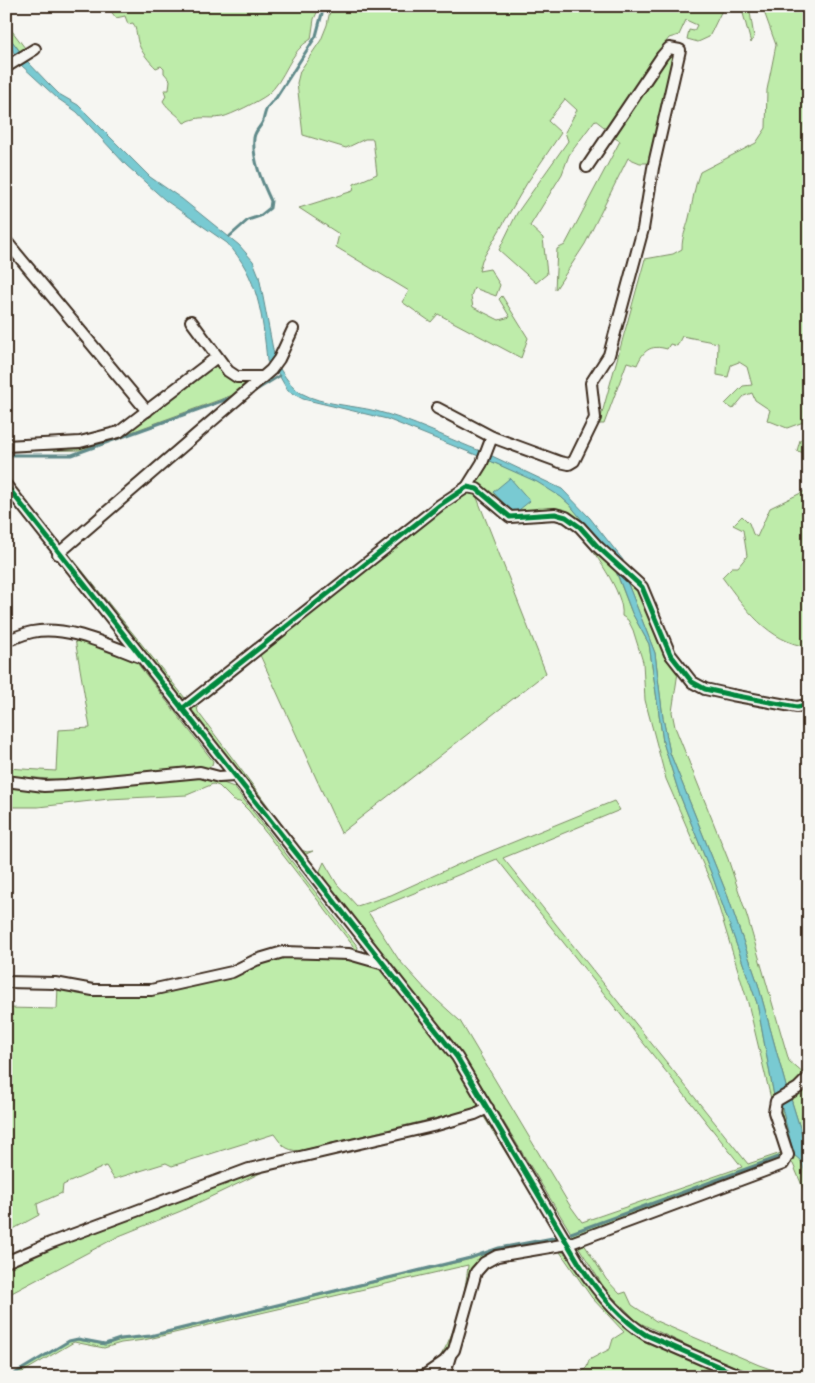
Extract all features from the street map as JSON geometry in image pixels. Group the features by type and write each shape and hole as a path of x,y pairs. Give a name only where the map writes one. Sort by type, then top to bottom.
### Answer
{"street":[{"path":"438,408 490,442 560,462 569,464 574,461 595,418 591,383 609,355 643,229 653,168 680,50 669,48 662,56 587,167"},
{"path":"6,67 36,49"},
{"path":"6,241 146,411"},
{"path":"191,321 228,371 238,377 262,377"},
{"path":"58,554 271,370 279,359 293,329"},
{"path":"6,446 95,440 119,432 217,357"},
{"path":"182,708 440,504 467,487 482,464 490,442"},
{"path":"6,486 456,1057 568,1244 600,1293 634,1328 707,1363 744,1377"},
{"path":"467,487 477,489 510,517 554,514 566,517 580,527 598,547 642,587 670,654 692,682 705,689 797,707 809,704"},
{"path":"6,641 30,632 68,633 141,658"},
{"path":"6,780 44,786 200,772 219,777 234,776"},
{"path":"6,982 55,983 93,990 151,990 232,972 256,960 283,952 349,954 384,964"},
{"path":"444,1377 476,1272 484,1263 497,1256 568,1244 783,1164 788,1156 774,1112 776,1102 809,1077"},
{"path":"6,1262 50,1243 249,1169 437,1125 475,1114 488,1108"},
{"path":"422,1377 445,1361 451,1354"}],"green space":[{"path":"124,6 320,6 314,19 311,39 292,58 279,82 267,95 245,108 226,116 195,119 184,123 163,101 166,96 164,90 169,90 170,80 164,73 164,69 161,66 156,68 143,53 139,46 133,23 128,24 125,16 116,18 110,10 111,7 122,12"},
{"path":"331,6 724,6 709,37 698,42 687,39 689,30 694,31 697,25 686,20 679,35 669,38 647,67 608,130 595,120 569,155 562,174 530,226 543,238 547,274 536,283 499,250 517,213 568,141 565,132 577,110 565,99 548,121 561,133 527,183 482,260 479,271 490,269 500,285 496,296 474,288 471,296 473,307 499,320 510,317 499,299 502,296 528,338 521,358 438,314 431,322 402,302 409,291 336,247 339,234 299,208 353,191 354,184 377,174 373,139 365,139 346,148 303,135 297,83 300,71 321,40 327,25"},
{"path":"741,6 749,6 754,37 751,43"},
{"path":"762,6 809,6 809,420 787,428 767,420 770,410 755,400 752,393 744,396 733,409 725,404 743,386 752,385 747,367 739,362 731,365 728,377 717,375 718,343 682,336 677,346 670,344 667,349 656,347 648,350 637,365 627,362 604,424 599,424 645,259 673,254 682,249 683,236 700,172 756,143 766,128 767,90 776,45"},
{"path":"6,23 25,48 22,54 6,33"},
{"path":"670,52 674,54 651,163 640,163 628,158 585,244 555,290 557,249 565,245 620,141 611,136"},
{"path":"216,365 250,382 236,396 230,396 82,450 6,451 6,448 96,442"},
{"path":"809,434 809,454 797,451 800,440"},
{"path":"488,460 542,484 562,497 579,514 602,545 561,511 539,508 512,515 477,483"},
{"path":"809,489 809,647 794,644 770,631 749,611 722,577 732,567 738,567 747,556 743,530 733,525 742,516 749,523 753,534 757,537 770,508"},
{"path":"474,490 546,673 341,833 260,655 257,654 458,494"},
{"path":"579,529 613,564 632,613 649,644 663,742 679,793 712,875 757,1003 774,1096 772,1103 748,1003 712,885 666,779 645,700 643,662 633,630 628,620 622,616 622,606 613,583"},
{"path":"69,554 185,698 178,696 69,560"},
{"path":"624,574 641,589 668,658 678,672 672,712 675,727 728,859 747,916 789,1061 805,1075 787,1090 758,984 728,897 670,753 663,718 655,653"},
{"path":"75,639 134,659 213,761 212,765 203,770 65,780 6,776 6,768 56,771 58,730 90,728"},
{"path":"196,701 198,712 301,850 313,851 304,855 191,712"},
{"path":"201,775 234,787 358,947 357,951 249,811 240,802 234,801 219,786 213,784 187,795 109,799 38,807 6,807 6,783"},
{"path":"614,801 620,810 503,858 748,1164 784,1152 784,1155 571,1233 472,1070 319,873 324,862 337,884 357,906 391,895 457,865","holes":["497,859 742,1167 582,1222 569,1204 460,1021 427,991 399,960 368,912"]},
{"path":"279,956 353,958 380,965 455,1060 474,1092 478,1105 470,1110 299,1151 284,1146 274,1134 172,1166 166,1163 114,1179 106,1166 63,1185 62,1193 37,1204 39,1215 6,1233 6,1008 57,1009 58,986 134,993 254,964"},
{"path":"809,1081 809,1157 791,1099"},
{"path":"781,1104 794,1154 801,1161 809,1182 809,1202 793,1164 789,1161 777,1109"},
{"path":"484,1117 488,1117 562,1241 486,1259 447,1354 419,1377 415,1377 437,1361 450,1338 462,1300 468,1265 104,1348 74,1342 23,1372 10,1377 69,1341 78,1340 105,1345 121,1340 150,1337 471,1259 499,1248 558,1238"},
{"path":"785,1155 778,1162 574,1238 571,1234"},
{"path":"273,1167 181,1211 119,1236 6,1296 6,1266 120,1220 251,1172"},
{"path":"584,1244 606,1279 620,1294 626,1292 632,1305 656,1321 759,1365 793,1377 763,1377 718,1360 638,1322 605,1289 578,1246"},
{"path":"558,1249 572,1258 639,1336 652,1344 731,1377 577,1377 587,1367 589,1360 610,1349 613,1339 624,1332 592,1298"}],"water":[{"path":"6,33 27,61 59,94 78,105 150,177 182,199 239,245 253,261 259,276 275,360 270,366 267,361 261,313 252,283 246,269 227,243 165,200 126,165 77,112 57,98 21,65 6,39"},
{"path":"279,367 294,388 301,393 319,400 376,411 403,419 483,452 481,457 387,419 303,399 288,391 276,370"},
{"path":"490,455 562,489 590,518 623,560 624,574 655,653 663,718 670,753 728,897 758,984 787,1090 774,1096 757,1003 712,875 679,793 663,742 649,644 632,613 610,555 570,505 561,497 537,482 488,460"},
{"path":"510,478 530,501 514,514 493,492"},
{"path":"791,1099 809,1157 809,1182 801,1161 794,1155 781,1104"}],"waterway":[{"path":"230,236 248,220 260,216 270,208 271,201 256,162 254,138 267,108 276,98 316,36 324,6"},
{"path":"253,392 279,376"},
{"path":"6,455 72,455 230,398"},
{"path":"571,1233 784,1155"},
{"path":"9,1377 69,1341 78,1339 105,1344 120,1339 150,1336 470,1258 499,1248 558,1237"}],"cycle path":[{"path":"6,485 457,1057 580,1265 601,1294 626,1321 646,1335 743,1377"},
{"path":"182,709 440,505 467,487 477,489 510,517 555,514 566,517 580,527 598,547 642,587 670,654 692,682 705,689 732,695 797,707 809,704"}]}
